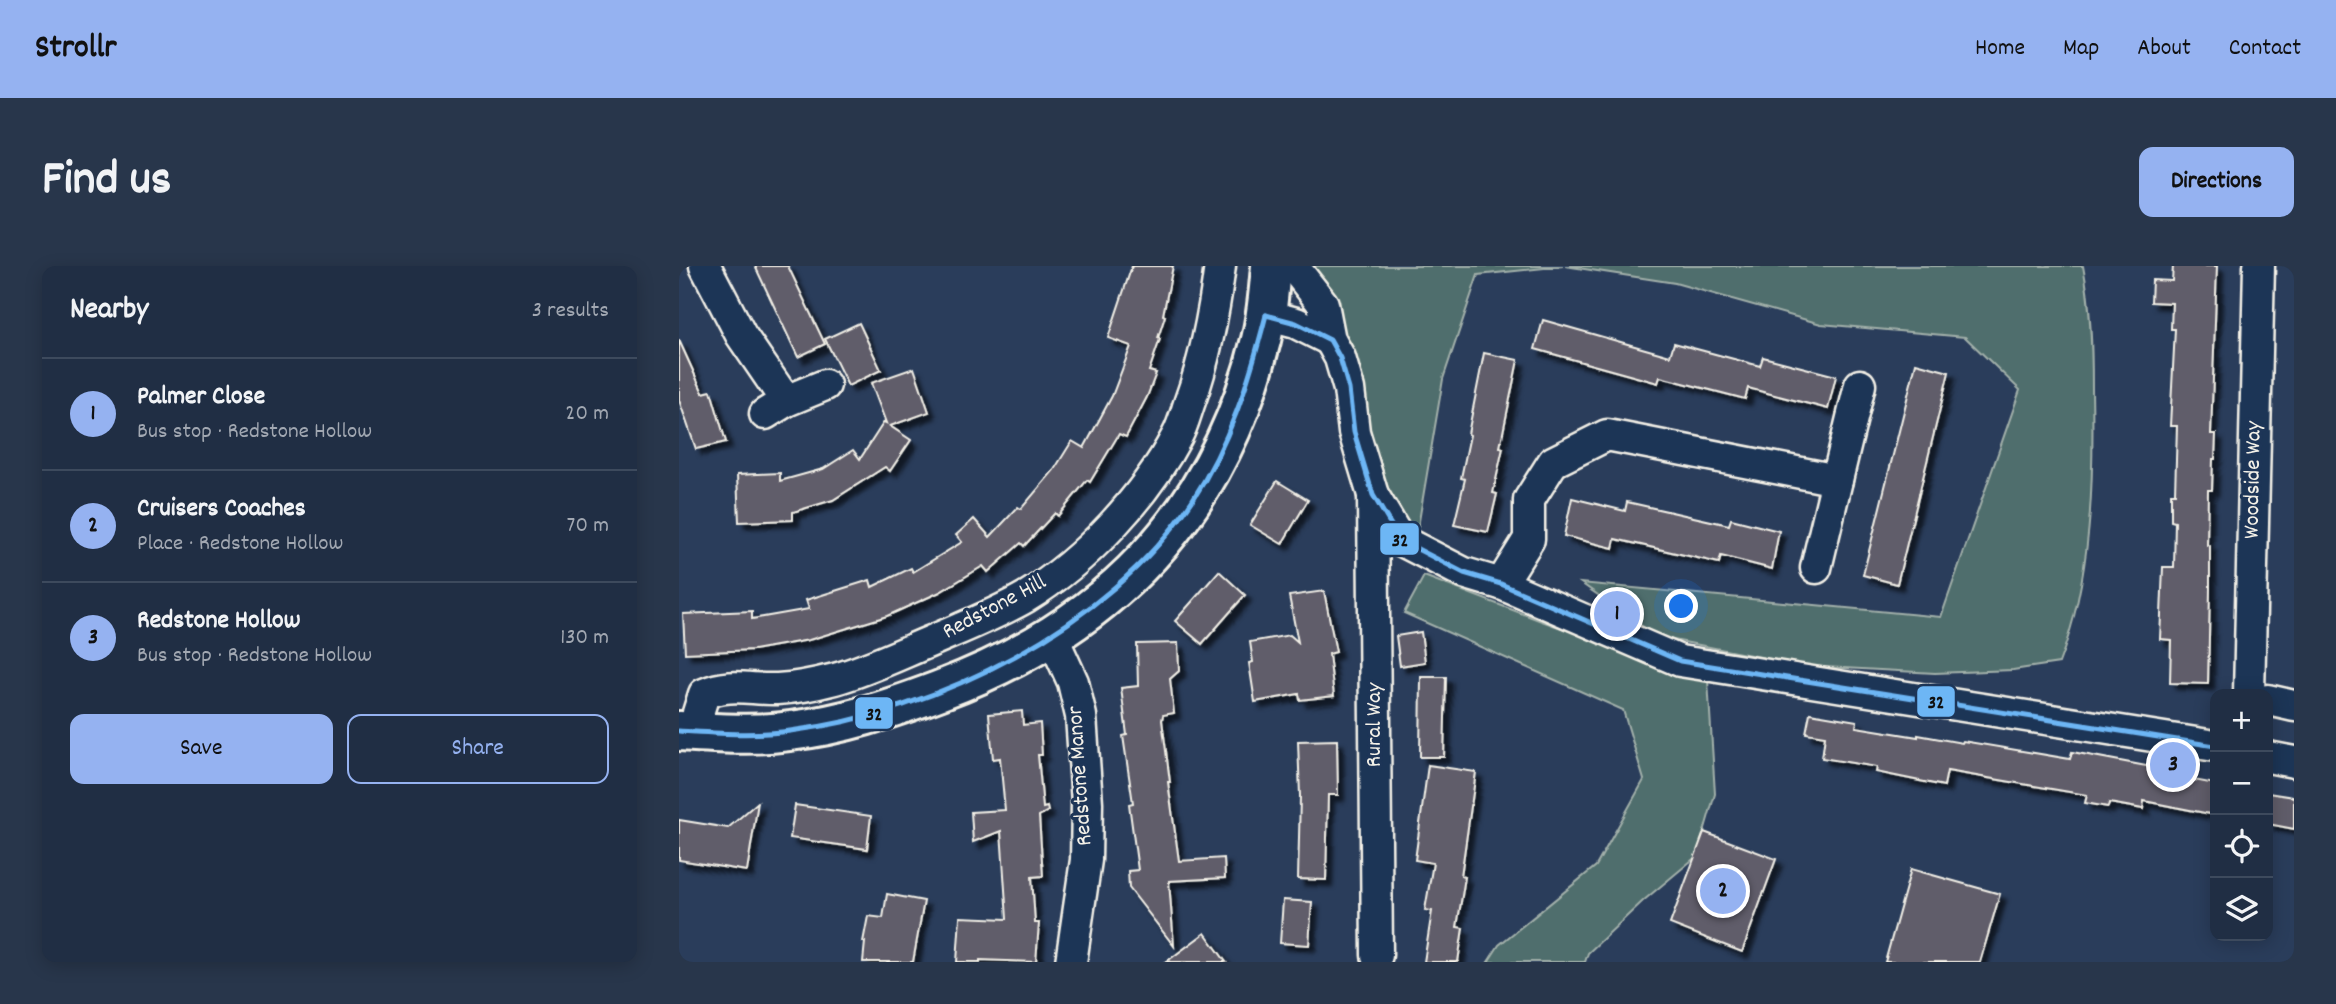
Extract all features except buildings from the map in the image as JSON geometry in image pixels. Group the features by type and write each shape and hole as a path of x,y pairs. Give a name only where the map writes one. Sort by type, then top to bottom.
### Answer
{"main road":[{"name":"Redstone Hill","path":"687,731 730,734 788,732 887,710 984,674 1052,636 1093,608 1125,582 1153,553 1180,518 1217,460 1236,418 1261,341 1272,266"}],"street":[{"path":"705,266 775,407 825,385"},
{"name":"Redstone Hill","path":"687,731 698,713 704,694 719,688 736,686 775,689 803,686 881,663 1025,597 1060,573 1090,547 1154,473 1178,434 1199,375 1213,317 1220,266"},
{"path":"1293,266 1323,303 1330,340 1340,358 1349,389 1354,432 1373,495 1400,540 1464,573 1501,584 1681,661 2210,745"},
{"name":"Woodside Way","path":"2249,689 2259,266"},
{"path":"1266,315 1296,323 1330,340"},
{"path":"1816,568 1860,385"},
{"path":"1501,584 1529,540 1529,500 1553,462 1608,435 1837,480"},
{"name":"Rural Way","path":"1373,495 1377,956"},
{"name":"Redstone Manor","path":"1052,636 1073,682 1081,716 1087,803 1086,860 1071,962"},
{"path":"2273,700 2294,706"},
{"path":"2273,758 2294,762"}],"green space":[{"path":"1311,266 1563,266 1478,275 1443,379 1418,527 1397,514 1356,404"},
{"path":"1565,266 2083,266 2091,343 2093,423 2089,528 2078,598 2059,663 2013,670 1935,673 1807,666 1658,637 1581,583 1941,617 2020,390 1965,337 1821,324 1675,283"},
{"path":"1424,576 1708,680 1715,794 1697,856 1643,901 1588,953 1585,962 1488,962 1499,945 1596,866 1644,780 1623,710 1404,613"}],"transit line":[{"name":"32","path":"1266,315 1296,323 1330,340 1340,358 1349,389 1354,432 1373,495 1400,540 1464,573 1501,584 1680,661 2210,745"},
{"name":"32","path":"679,731 762,733 846,721 903,705 960,683 1015,656 1067,624 1115,587 1157,546 1192,501 1228,434 1253,364 1266,315"}],"place":[{"name":"Palmer Close","path":"1617,614"},
{"name":"Redstone Hollow","path":"2173,765"},
{"name":"Cruisers Coaches","path":"1723,891"}]}
